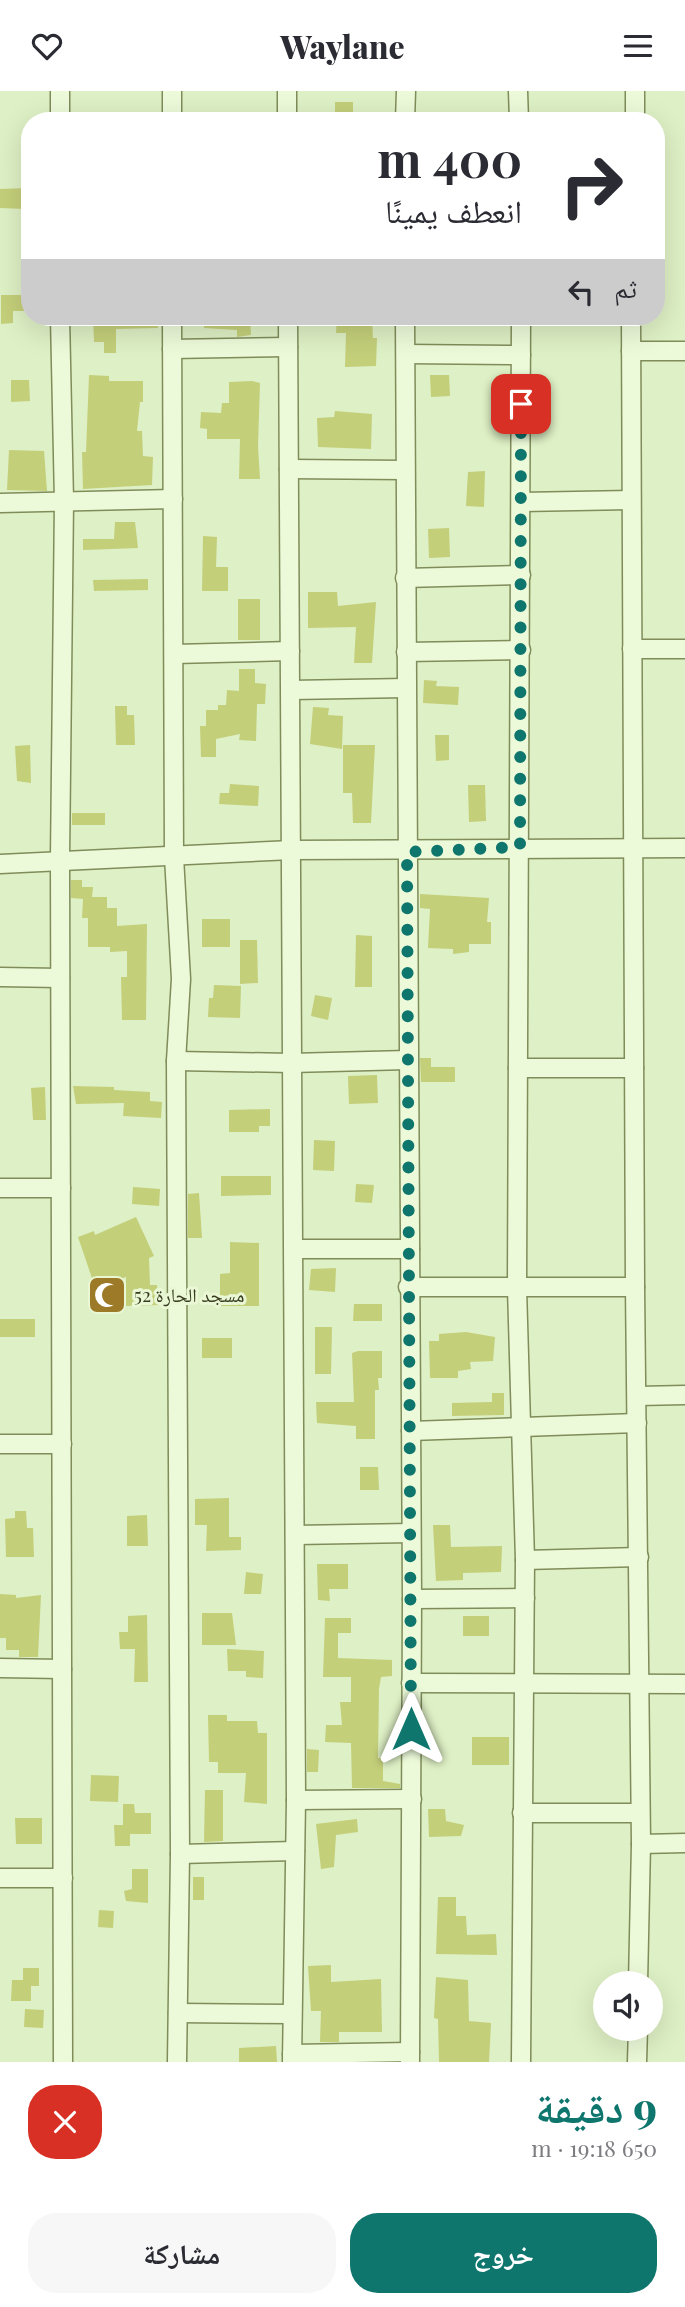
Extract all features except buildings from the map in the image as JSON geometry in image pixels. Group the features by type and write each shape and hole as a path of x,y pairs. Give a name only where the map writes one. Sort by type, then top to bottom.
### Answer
{"street":[{"path":"60,91 60,112"},
{"path":"172,91 172,112"},
{"path":"287,91 287,112"},
{"path":"405,112 406,91"},
{"path":"518,91 519,112"},
{"path":"635,91 635,112"},
{"path":"60,326 64,501 60,859 62,2062"},
{"path":"172,326 174,857 181,979 176,1061 180,1854 177,2062"},
{"path":"288,326 296,1800 292,2058 410,2057 412,1599 408,1287 410,1249 405,326"},
{"path":"521,326 517,1288 526,1560 521,2062"},
{"path":"631,326 635,1287 641,1844 638,1971"},
{"path":"172,349 288,347"},
{"path":"631,351 685,351"},
{"path":"406,354 521,355"},
{"path":"289,469 404,470"},
{"path":"0,503 173,499"},
{"path":"521,502 631,500"},
{"path":"405,578 521,575"},
{"path":"632,649 685,649"},
{"path":"406,652 521,650"},
{"path":"174,654 290,651"},
{"path":"291,690 406,688"},
{"path":"0,864 60,859 174,857 292,850 407,852 520,847 685,848"},
{"path":"0,977 60,978"},
{"path":"176,1061 291,1063 408,1060"},
{"path":"518,1068 634,1068"},
{"path":"0,1188 61,1188"},
{"path":"294,1249 410,1249"},
{"path":"408,1287 635,1287"},
{"path":"638,1396 685,1395"},
{"path":"411,1430 522,1429 637,1423"},
{"path":"0,1444 62,1444"},
{"path":"295,1535 411,1534"},
{"path":"526,1560 639,1557"},
{"path":"412,1599 525,1598"},
{"path":"0,1668 62,1669"},
{"path":"411,1683 685,1684"},
{"path":"296,1800 412,1799"},
{"path":"522,1813 639,1813"},
{"path":"641,1844 685,1843"},
{"path":"180,1854 295,1851"},
{"path":"0,1878 63,1878"},
{"path":"178,2013 292,2014"},
{"path":"637,2062 638,2041"}],"place":[{"name":"مسجد الحارة 52","path":"107,1295"}],"route":[{"path":"411,1729 407,852 520,847 521,404"}]}
